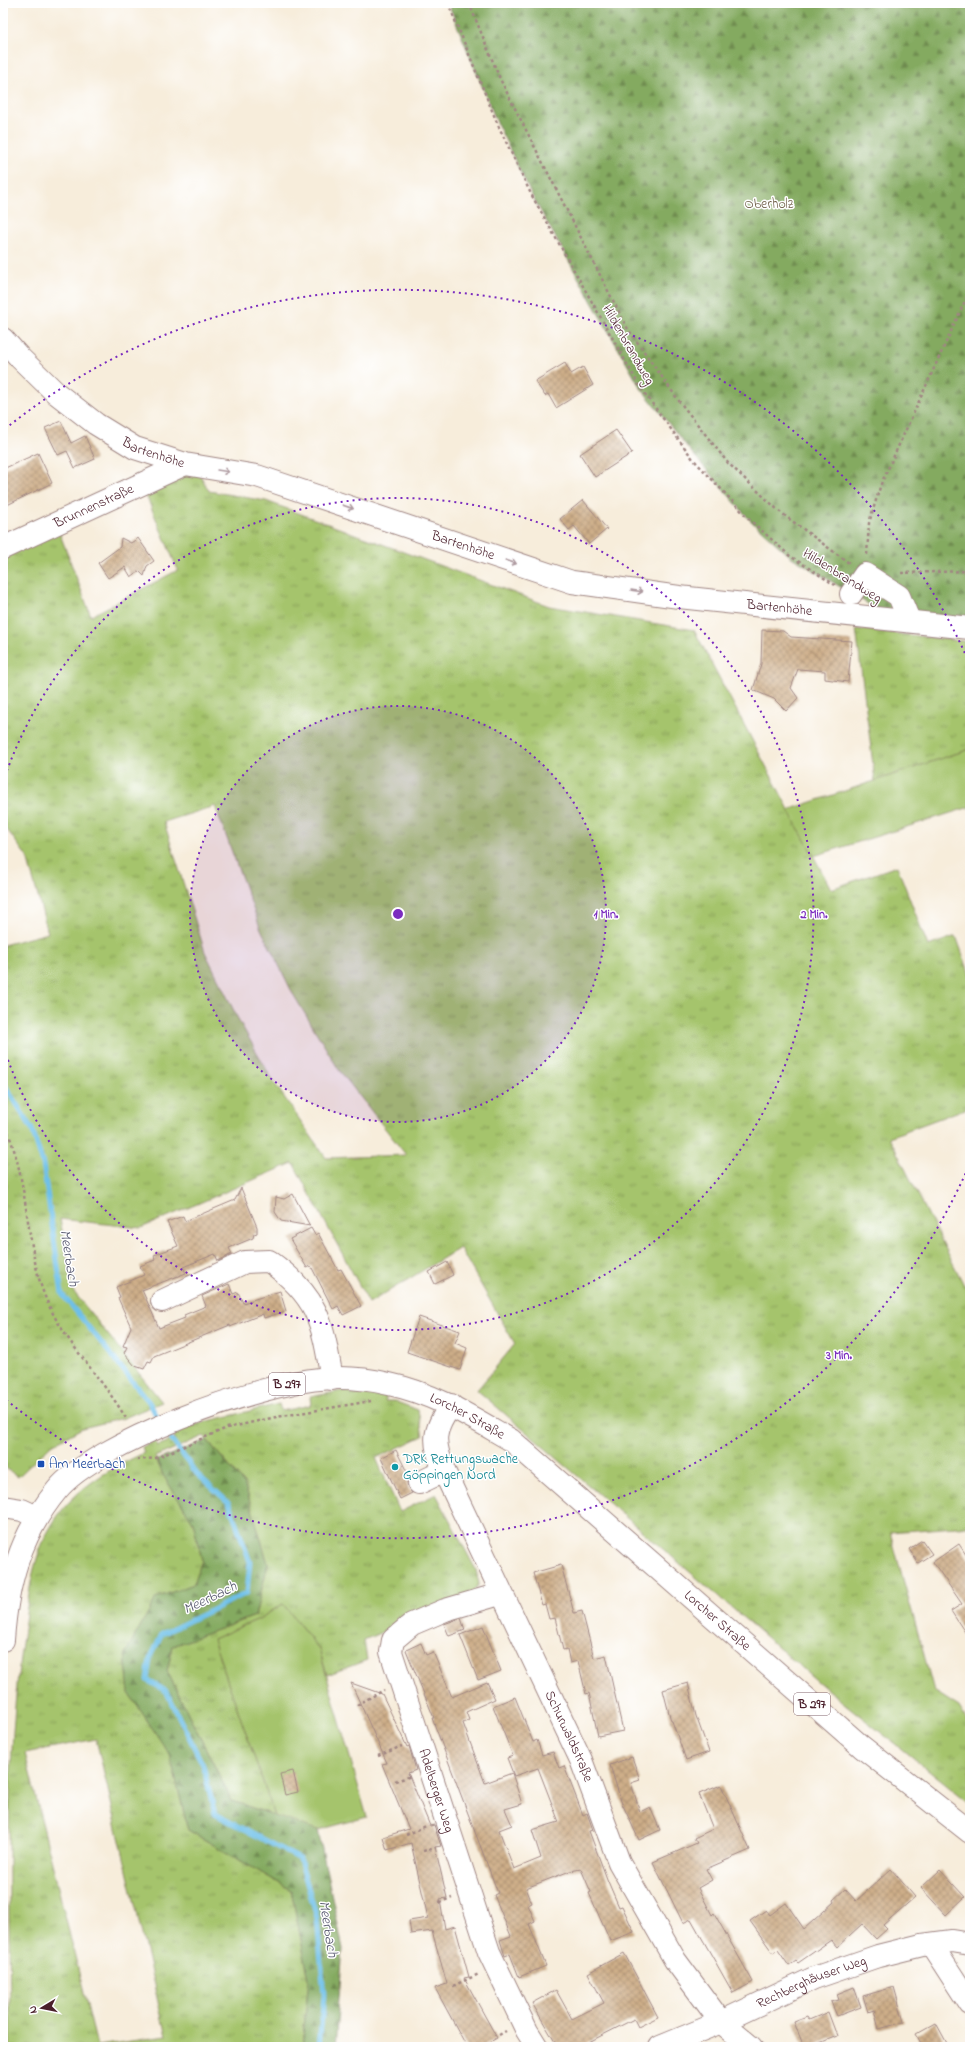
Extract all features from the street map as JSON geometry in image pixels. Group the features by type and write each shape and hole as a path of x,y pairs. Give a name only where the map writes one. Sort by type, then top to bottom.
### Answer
{"street":[{"name":"Bartenhöhe","path":"3,338 20,358 56,393 96,424 135,448 185,464 257,476 572,582 679,597 909,620 970,628"},
{"name":"Brunnenstraße","path":"3,548 185,464"},
{"path":"851,594 865,574 899,596 909,620"},
{"path":"162,1301 245,1262 269,1260 294,1280 309,1298 322,1324 332,1379"},
{"name":"Lorcher Straße","path":"3,1640 9,1595 17,1560 23,1542 37,1517 57,1489 131,1429 189,1416 243,1396 285,1384 332,1379 389,1384 423,1393 451,1405 511,1440 862,1747 970,1832"},
{"name":"Schurwaldstraße","path":"451,1405 439,1422 436,1438 436,1451 500,1594 581,1760 619,1862 675,1960 721,2022 751,2047"},
{"path":"419,1483 444,1471"},
{"path":"3,1507 22,1510 37,1517"},
{"name":"Adelberger Weg","path":"500,1594 445,1610 412,1624 393,1640 391,1652 489,1952 527,2031 537,2047"},
{"name":"Rechberghäuser Weg","path":"660,2047 721,2022 814,1978 890,1952 952,1941 970,1944"},
{"path":"931,1944 970,2004"}],"path":[{"name":"Hildenbrandweg","path":"448,3 498,125 531,194 640,387 693,459 750,520 790,556 851,594"},
{"path":"469,3 500,79 626,326 679,401 728,463 780,512 865,574"},
{"path":"865,574 869,523 881,484 970,290"},
{"path":"895,573 970,571"},
{"path":"3,1122 8,1132 17,1163 40,1282 48,1305 59,1326 117,1403 131,1429"},
{"path":"145,1460 156,1458 227,1428 276,1417 366,1402"},
{"path":"357,1705 382,1691 402,1684"},
{"path":"378,1756 420,1740"},
{"path":"452,1986 495,1965"}],"green space":[{"name":"Oberholz","path":"448,3 970,3 970,628 891,618 790,556 750,520 692,453 640,387 531,194 498,125"},
{"path":"181,472 200,475 209,491 266,501 549,606 694,630 831,889 897,866 928,946 956,936 970,975 970,1107 889,1137 963,1283 970,1292 970,1526 890,1532 934,1691 959,1707 970,1725 970,1804 829,1691 477,1390 515,1344 460,1248 369,1303 293,1163 141,1228 60,1219 73,1291 162,1402 124,1418 82,1428 50,1446 18,1477 3,1466 3,945 48,933 27,857 3,824 3,555 58,529 91,616 178,570 145,493","holes":["215,806 260,927 293,994 339,1070 406,1155 326,1158 273,1081 237,1017 205,952 164,822"]},
{"path":"856,629 970,642 970,749 875,781"},
{"path":"970,749 970,807 814,856 788,810"},
{"path":"346,1390 361,1390 387,1396 385,1401 394,1401 418,1410 423,1436 376,1458 400,1512 436,1494 476,1570 479,1584 473,1592 364,1640 367,1660 327,1675 319,1649 283,1604 259,1619 213,1639 275,1816 232,1801 167,1671 173,1646 255,1616 268,1564 245,1485 204,1436 155,1457 163,1475 193,1522 202,1560 194,1584 156,1598 129,1693 170,1754 188,1830 291,1890 309,1979 302,2047 10,2047 9,1838 13,1733 17,1681 30,1587 37,1559 48,1533 63,1509 83,1489 94,1480 144,1453 142,1447 155,1440 157,1446 175,1439 173,1433 200,1423 279,1404 281,1411 311,1405 310,1397","holes":["96,1739 166,2036 97,2046 25,1753"]},
{"path":"207,1440 245,1485 268,1564 255,1616 173,1646 167,1671 232,1801 318,1830 343,1949 335,2047 302,2047 309,1979 291,1890 188,1830 170,1755 129,1693 125,1654 156,1598 194,1584 202,1560 193,1522 163,1475 157,1460"},
{"path":"283,1604 319,1649 367,1817 318,1830 275,1816 213,1639 259,1619"}],"building":[{"path":"565,363 571,374 583,367 593,385 556,408 548,394 545,396 535,381"},
{"path":"61,421 71,443 85,436 95,459 75,468 67,451 58,455 45,428"},
{"path":"616,430 632,453 595,477 580,454"},
{"path":"38,453 52,483 3,507 3,469"},
{"path":"583,500 607,529 589,544 574,526 569,530 560,519"},
{"path":"121,538 131,543 138,538 154,561 147,566 144,576 139,571 131,577 125,567 108,578 98,563 120,547"},
{"path":"762,630 783,631 791,637 852,641 848,682 825,679 825,671 798,669 791,688 798,698 786,711 774,699 753,690 761,664"},
{"path":"241,1188 257,1227 257,1233 254,1234 253,1238 229,1248 232,1254 218,1261 215,1254 183,1267 186,1273 142,1290 159,1328 185,1318 184,1315 206,1306 202,1296 229,1284 233,1294 238,1292 243,1303 280,1291 286,1311 264,1318 263,1314 230,1327 230,1325 154,1356 151,1362 148,1361 144,1369 135,1366 124,1353 127,1347 123,1346 131,1327 118,1298 120,1297 116,1287 144,1275 140,1266 155,1260 154,1255 178,1246 167,1222 183,1216 185,1221 235,1200"},
{"path":"293,1194 310,1226 281,1221 275,1212 276,1197 284,1199"},
{"path":"311,1228 315,1235 318,1233 338,1270 341,1269 361,1306 343,1315 338,1306 333,1309 311,1266 307,1268 290,1239"},
{"path":"447,1262 453,1275 435,1284 429,1272"},
{"path":"419,1317 460,1331 455,1343 467,1348 460,1370 407,1352"},
{"name":"DRK Rettungswache Göppingen Nord","path":"396,1450 409,1476 407,1482 408,1488 412,1493 400,1499 381,1458"},
{"path":"922,1540 932,1554 918,1563 909,1549"},
{"path":"959,1544 970,1561 970,1640 951,1611 962,1604 933,1562"},
{"path":"561,1565 574,1613 582,1611 594,1658 606,1655 623,1731 598,1736 589,1693 586,1694 578,1661 570,1663 567,1649 563,1650 555,1618 549,1619 545,1604 542,1605 533,1573"},
{"path":"461,1618 465,1630 449,1636 444,1624"},
{"path":"483,1626 501,1671 478,1680 460,1635"},
{"path":"421,1643 426,1655 433,1652 452,1697 487,1682 495,1699 466,1712 469,1720 463,1723 485,1783 512,1773 522,1804 505,1809 512,1825 499,1830 514,1869 541,1858 532,1830 559,1822 538,1768 514,1776 507,1758 513,1756 493,1706 515,1697 533,1742 537,1740 542,1755 553,1752 559,1768 564,1766 583,1815 587,1813 593,1830 589,1831 607,1879 619,1907 622,1906 634,1932 610,1941 589,1893 591,1892 581,1869 570,1871 526,1888 532,1903 528,1905 535,1921 529,1924 546,1966 519,1977 510,1954 505,1956 500,1940 511,1936 494,1895 498,1893 432,1718 434,1718 406,1650"},
{"path":"351,1683 382,1694 407,1747 409,1746 416,1770 408,1773 430,1826 434,1825 441,1846 435,1847 447,1898 440,1899 445,1929 455,1926 469,1977 464,1978 497,2038 481,2047 467,2047 435,1988 447,1984 432,1931 411,1934 409,1921 428,1918 411,1843 387,1850 383,1837 409,1829 382,1764 387,1763"},
{"path":"688,1683 696,1716 709,1752 686,1760 671,1721 663,1690"},
{"path":"632,1757 640,1780 631,1783 640,1812 650,1807 660,1830 639,1840 621,1801 610,1765"},
{"path":"293,1771 298,1792 285,1795 280,1774"},
{"path":"721,1785 750,1850 706,1869 712,1880 698,1888 712,1915 714,1913 753,1982 733,1993 691,1919 683,1923 653,1862 697,1843 694,1838 713,1829 699,1794"},
{"path":"891,1869 915,1897 883,1925 887,1929 876,1939 862,1924 837,1947 831,1940 798,1963 796,1961 789,1966 778,1950 773,1953 750,1921 766,1910 770,1915 786,1903 804,1929 834,1902 833,1900 845,1889 856,1901"},
{"path":"940,1870 965,1897 946,1915 921,1888"},
{"path":"624,1953 658,2017 638,2027 634,2019 587,2043 589,2047 558,2047 532,2003 556,1990 572,2019 604,2003 588,1973"},
{"path":"854,1987 861,2007 837,2016 831,2002 839,2000 837,1994"},
{"path":"894,1987 904,2022 879,2029 874,2010 868,2012 863,1996"},
{"path":"828,2012 837,2036 817,2044 818,2047 804,2047 794,2022 807,2017 809,2020"},
{"path":"936,2023 949,2047 923,2047 916,2034"}],"waterway":[{"name":"Meerbach","path":"3,1082 32,1129 43,1164 62,1294 149,1402 160,1422"},
{"name":"Meerbach","path":"165,1431 197,1474 229,1503 250,1562 247,1593 162,1634 150,1659 147,1680 166,1691 203,1765 215,1814 300,1859 317,1918 324,1995 319,2047"}],"place":[{"name":"Am Meerbach","path":"41,1464"},
{"name":"DRK Rettungswache Göppingen Nord","path":"395,1467"}]}
